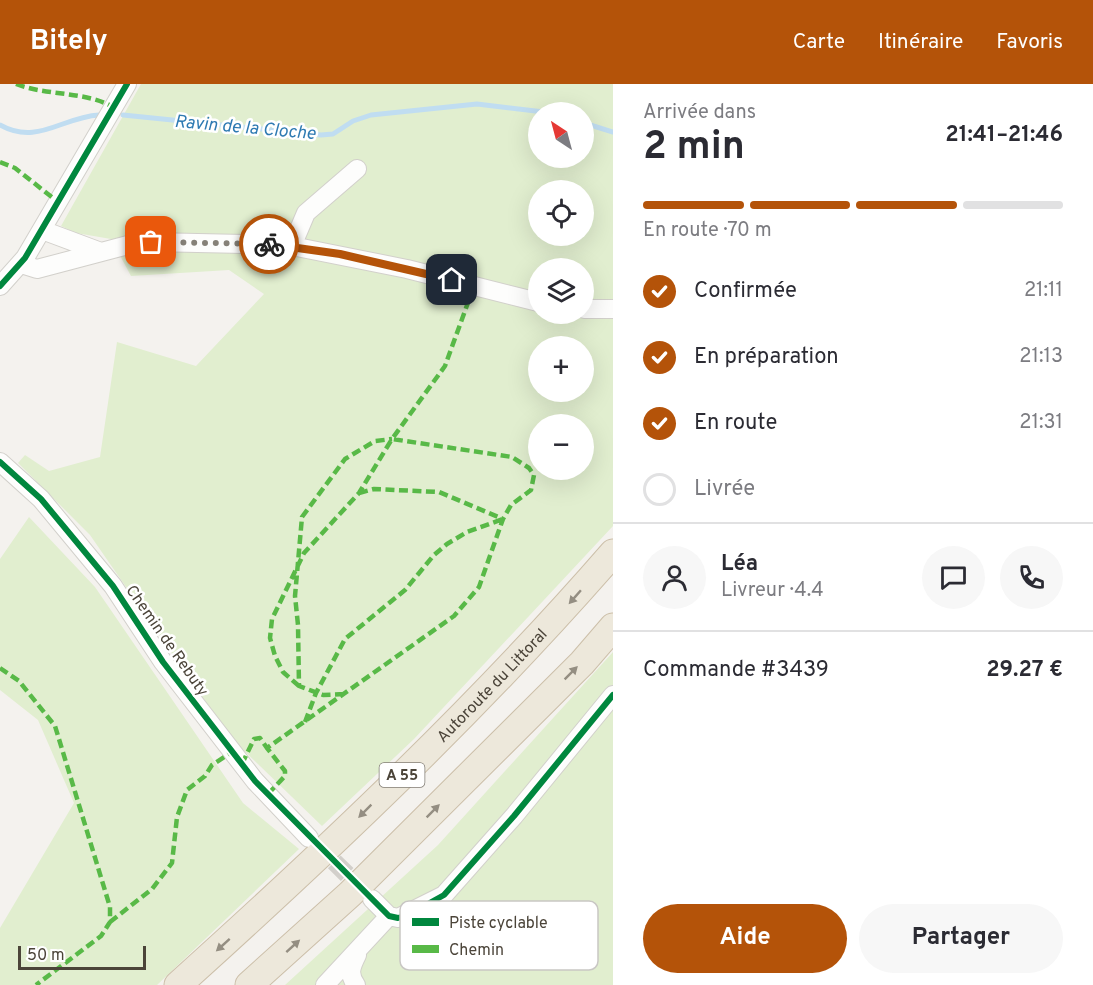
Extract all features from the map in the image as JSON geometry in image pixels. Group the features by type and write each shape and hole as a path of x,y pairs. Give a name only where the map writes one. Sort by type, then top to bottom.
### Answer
{"highway":[{"name":"Autoroute du Littoral","path":"178,985 321,856 544,632 613,553"},
{"name":"A 55","path":"249,985 350,894 582,663 613,627"}],"street":[{"path":"0,286 21,264 127,84"},
{"path":"292,246 306,213 357,169"},
{"path":"42,230 101,252"},
{"path":"21,264 37,269 128,244 151,242 292,246 407,269 528,300"},
{"path":"594,309 613,309"},
{"name":"Chemin de Rebuty","path":"0,462 41,499 113,586 164,662 255,781 309,838"},
{"path":"433,901 444,895 514,816 613,695"},
{"path":"372,899 389,916 400,917"},
{"path":"325,985 389,916"},
{"path":"356,985 351,978 350,970 358,951"}],"green space":[{"path":"141,84 613,84 613,526 414,739 322,826 230,737 90,535 18,463 25,455 49,471 100,457 117,342 196,366 264,294 229,270 131,276 111,239 76,233 61,226"},
{"path":"29,517 95,587 243,803 299,849 157,985 0,985 0,928 74,803 38,720 0,690 0,559"},
{"path":"613,652 613,985 285,985 438,845"}],"waterway":[{"name":"Ravin de la Cloche","path":"123,115 321,135 333,134 353,121 371,115 477,104 528,110"},
{"name":"Ravin de la Cloche","path":"0,125 13,131 38,132 73,120 99,115"},
{"name":"Ravin de la Cloche","path":"594,126 613,132"}],"tunnel":[{"path":"315,843 366,893"}],"marked path":[{"path":"16,84 90,98 113,107"},
{"path":"0,162 15,168 58,202"},
{"path":"268,794 285,776 285,771 267,748 454,616 479,587 503,519 511,505 531,490 534,475 529,468 512,457 392,439 445,366 474,286"},
{"path":"299,686 283,672 275,656 270,638 272,619 304,553 359,493 392,439"},
{"path":"344,694 323,695 299,686 295,596 302,517 345,459 375,441 392,439"},
{"path":"359,493 374,489 439,492 503,519"},
{"path":"305,722 316,693 345,639 405,590 434,555 447,544 467,532 503,519"},
{"path":"0,668 19,681 55,726 110,907 110,922 101,936 36,985"},
{"path":"242,764 254,739 260,738 267,748"},
{"path":"110,922 152,889 172,863 177,817 187,790 205,776 212,765 232,752"}],"cycle path":[{"path":"0,286 25,258 127,84"},
{"path":"0,462 41,499 113,586 163,662 255,781 389,916 400,917"},
{"path":"433,901 444,895 514,816 613,695"}],"way so far":[{"path":"151,242 269,244"}],"route":[{"path":"269,244 340,254 452,280"}]}
